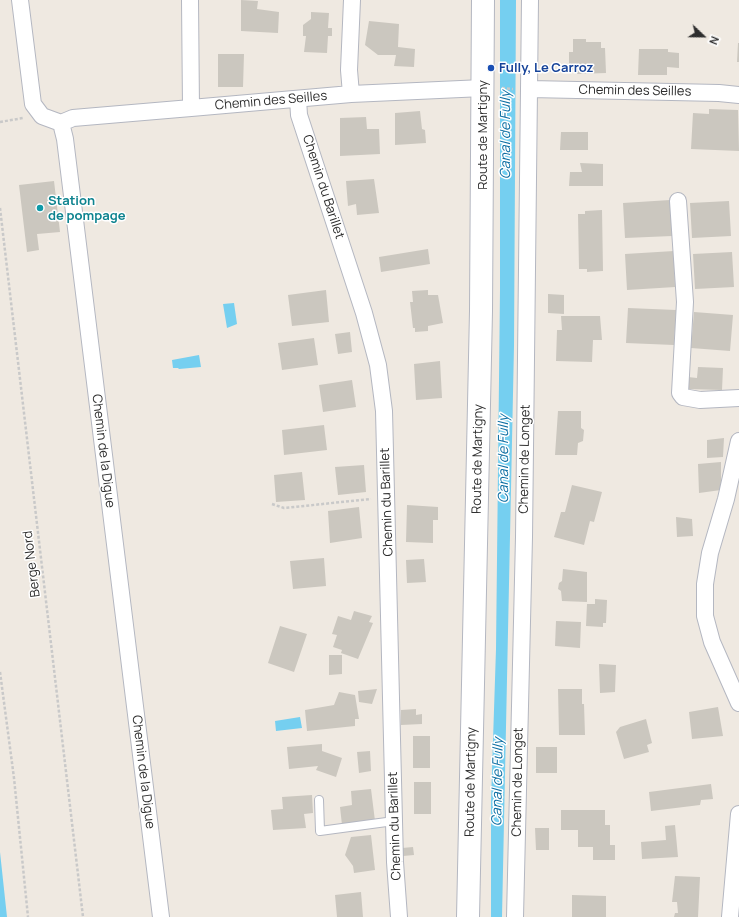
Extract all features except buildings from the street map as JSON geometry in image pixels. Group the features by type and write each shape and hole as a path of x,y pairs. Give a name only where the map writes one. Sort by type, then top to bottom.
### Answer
{"main road":[{"name":"Route de Martigny","path":"468,917 478,471 492,88 483,0"}],"street":[{"path":"20,0 33,104 42,116 61,123"},
{"path":"190,0 191,108"},
{"path":"351,94 349,70 352,0"},
{"name":"Chemin de Longet","path":"515,917 524,521 522,89 530,0"},
{"name":"Chemin des Seilles","path":"61,123 73,118 351,94 492,88"},
{"name":"Chemin des Seilles","path":"522,89 719,93 739,95"},
{"name":"Chemin du Barillet","path":"298,99 299,115 364,313 378,365 384,411 394,821 399,917"},
{"name":"Chemin de la Digue","path":"61,123 66,147 161,917"},
{"path":"678,201 685,302 680,393 683,397 700,400 739,398"},
{"path":"739,441 726,499 710,553 706,584 705,616 712,642 733,674 739,702"},
{"path":"730,917 739,814"}],"lane":[{"path":"319,800 320,831 394,821"}],"path":[{"path":"492,88 522,89"},
{"path":"0,122 42,116"},
{"name":"Berge Nord","path":"0,208 83,917"},
{"path":"272,504 284,508 387,498"},
{"path":"0,672 14,778 28,917"}],"water":[{"name":"Canal de Fully","path":"500,0 516,0 514,346 502,917 491,917 491,801 496,649 500,290"},
{"path":"234,303 237,324 227,328 223,304"},
{"path":"199,355 201,367 179,369 173,368 172,360"},
{"path":"300,717 302,728 276,731 275,721"},
{"path":"0,852 7,917 0,917"}],"place":[{"name":"Fully, Le Carroz","path":"491,68"},
{"name":"Station de pompage","path":"40,208"}]}
